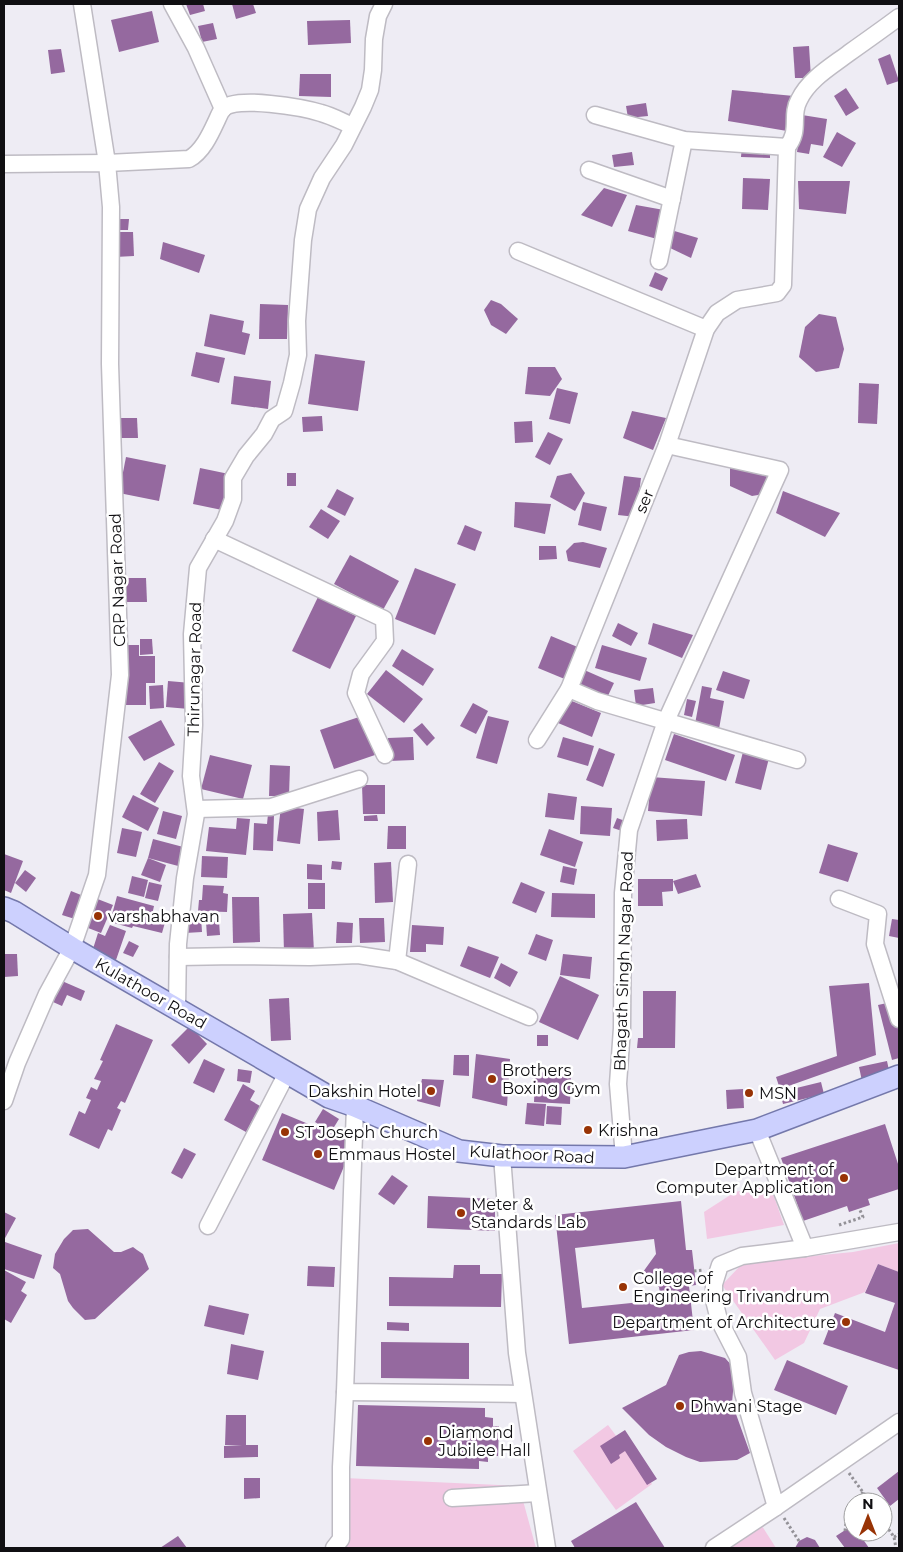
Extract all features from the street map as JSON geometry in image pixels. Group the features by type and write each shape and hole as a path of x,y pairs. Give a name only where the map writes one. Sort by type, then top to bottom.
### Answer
{"main road":[{"name":"Kulathoor Road","path":"4,908 14,912 72,948 329,1097 459,1150 502,1156 624,1158 757,1130 899,1076"}],"street":[{"name":"CRP Nagar Road","path":"4,1102 16,1063 47,994 72,948 97,875 120,675 110,364 111,207 107,163 82,4"},
{"path":"172,4 196,48 223,108"},
{"name":"Thirunagar Road","path":"177,1008 178,957 185,878 196,814 191,776 194,726 192,634 198,568 225,521 233,499 233,478 246,456 264,434 272,419 284,411 298,355 296,320 308,209 322,178 344,145 370,90 374,39 378,16 384,4"},
{"name":"ser","path":"537,740 569,689 666,445 706,329 717,313 737,300 777,294 783,285 787,147 794,139 798,100 824,72 899,17"},
{"path":"4,164 107,163 189,159 199,151 212,131 223,108 233,104 249,102 287,106 322,113 353,126"},
{"path":"595,115 684,140 787,147"},
{"path":"659,261 684,140"},
{"path":"589,170 672,199"},
{"path":"518,251 706,329"},
{"name":"Bhagath Singh Nagar Road","path":"624,1158 618,1084 622,1028 623,893 629,830 666,721 780,470 666,445"},
{"path":"214,540 384,618 385,641 361,674 356,693 385,755"},
{"path":"569,689 597,700 797,760"},
{"path":"196,809 271,807 359,779"},
{"path":"397,961 408,864"},
{"path":"839,899 878,914 876,944 899,1019"},
{"path":"178,957 358,955 397,961 529,1016"},
{"path":"208,1226 287,1072"},
{"path":"334,1548 341,1539 341,1467 355,1106"},
{"path":"757,1130 805,1248"},
{"path":"502,1156 517,1353 547,1548"},
{"path":"776,1507 743,1393 738,1357 719,1320 714,1300 714,1284 720,1265 742,1256 805,1248 899,1232"},
{"path":"345,1392 523,1394"},
{"path":"714,1548 842,1463 899,1422"},
{"path":"452,1498 538,1493"}],"path":[{"path":"842,1463 863,1492"},
{"path":"776,1507 799,1541"},
{"path":"896,1548 894,1537 899,1534"}],"shaded area":[{"path":"770,1185 784,1225 707,1239 704,1212 735,1192"},
{"path":"899,1243 899,1272 878,1264 865,1292 820,1309 804,1343 775,1360 722,1285 741,1265 771,1260 853,1252"},
{"path":"608,1425 652,1484 616,1510 573,1451"},
{"path":"344,1478 519,1486 536,1548 342,1548"},
{"path":"762,1526 776,1548 728,1548"}],"building":[{"path":"186,4 203,4 205,11 190,15"},
{"path":"232,4 253,4 256,13 236,19"},
{"path":"152,11 159,42 119,52 111,20"},
{"path":"350,20 351,43 308,45 307,21"},
{"path":"213,23 217,39 202,42 198,26"},
{"path":"809,46 811,78 795,78 793,47"},
{"path":"61,49 65,72 51,74 48,50"},
{"path":"890,54 899,81 887,85 878,59"},
{"path":"300,74 331,74 331,97 299,96"},
{"path":"846,88 859,108 846,116 834,96"},
{"path":"732,90 794,96 787,131 728,121"},
{"path":"646,103 648,116 628,118 626,106"},
{"path":"802,115 827,119 823,146 811,144 809,154 797,152"},
{"path":"837,132 856,143 842,167 823,157"},
{"path":"742,146 770,147 770,158 741,157"},
{"path":"632,152 634,165 614,167 612,155"},
{"path":"743,178 770,179 768,210 742,209"},
{"path":"798,181 850,181 846,214 799,209"},
{"path":"604,188 627,195 612,227 581,215"},
{"path":"636,205 664,210 657,239 628,231"},
{"path":"112,219 129,219 128,230 112,230"},
{"path":"671,230 698,238 691,258 668,247"},
{"path":"114,232 133,232 134,256 115,257"},
{"path":"163,242 205,255 199,273 160,259"},
{"path":"655,272 668,278 662,291 649,286"},
{"path":"491,300 501,304 518,319 506,334 491,325 484,310"},
{"path":"260,304 288,305 287,339 259,339"},
{"path":"210,314 244,321 242,332 250,334 245,355 204,346"},
{"path":"819,314 836,317 844,349 839,368 816,372 799,357 805,327"},
{"path":"196,352 225,358 219,383 191,376"},
{"path":"315,354 365,361 358,411 308,404"},
{"path":"528,367 555,367 562,379 550,396 525,394"},
{"path":"234,376 271,381 268,409 231,404"},
{"path":"859,383 879,384 877,424 858,423"},
{"path":"557,388 578,393 570,424 549,419"},
{"path":"632,411 666,418 653,450 623,438"},
{"path":"322,416 323,431 303,432 302,417"},
{"path":"120,418 137,418 138,438 121,438"},
{"path":"532,421 533,442 515,443 514,422"},
{"path":"548,432 563,439 550,465 535,457"},
{"path":"126,457 166,465 159,501 119,493"},
{"path":"771,462 769,493 752,496 730,486 730,465"},
{"path":"200,468 229,474 222,510 193,504"},
{"path":"287,473 296,473 296,486 287,486"},
{"path":"571,473 585,493 575,511 550,497 557,476"},
{"path":"624,476 641,478 636,517 618,515"},
{"path":"337,489 354,498 345,516 327,507"},
{"path":"783,491 840,513 825,537 776,513"},
{"path":"515,502 551,504 545,534 514,527"},
{"path":"583,502 607,507 601,531 578,525"},
{"path":"321,509 340,521 328,539 309,527"},
{"path":"465,525 482,532 475,551 457,544"},
{"path":"583,542 607,548 600,568 568,561 566,551 574,543"},
{"path":"539,546 556,546 557,559 539,560"},
{"path":"350,555 399,581 383,610 334,584"},
{"path":"415,568 456,584 435,635 395,619"},
{"path":"119,578 146,578 147,602 120,602"},
{"path":"318,597 356,616 330,669 292,651"},
{"path":"618,623 638,633 631,646 612,636"},
{"path":"653,623 693,635 682,658 648,644"},
{"path":"551,636 580,648 567,680 538,668"},
{"path":"140,639 152,639 153,654 140,655"},
{"path":"126,645 139,645 139,656 155,656 155,683 146,683 146,705 126,705"},
{"path":"602,645 647,658 640,681 595,668"},
{"path":"402,649 434,669 423,686 392,666"},
{"path":"582,669 614,683 606,700 574,686"},
{"path":"386,670 423,699 404,723 367,694"},
{"path":"723,671 750,680 744,699 716,690"},
{"path":"168,681 191,683 189,709 166,707"},
{"path":"163,685 164,708 150,709 149,686"},
{"path":"702,686 712,688 710,698 724,701 719,729 695,724"},
{"path":"653,688 655,703 636,706 634,690"},
{"path":"567,699 601,713 592,737 558,723"},
{"path":"687,699 696,701 692,717 684,715"},
{"path":"473,703 488,711 476,734 460,726"},
{"path":"362,716 375,755 334,769 320,730"},
{"path":"488,716 509,721 497,764 476,758"},
{"path":"161,720 175,745 144,761 128,737"},
{"path":"422,723 435,738 427,746 413,730"},
{"path":"674,734 735,755 726,781 665,760"},
{"path":"413,737 414,760 389,761 388,738"},
{"path":"563,737 594,746 588,766 557,757"},
{"path":"599,748 615,754 603,787 586,780"},
{"path":"744,748 770,754 761,790 735,783"},
{"path":"210,755 252,765 243,799 201,789"},
{"path":"159,762 174,771 155,803 140,794"},
{"path":"270,765 290,766 289,796 269,796"},
{"path":"651,777 705,781 702,816 648,811"},
{"path":"362,785 385,785 385,814 363,814"},
{"path":"548,793 577,797 574,820 545,817"},
{"path":"133,795 159,808 148,831 122,817"},
{"path":"281,806 304,809 300,844 277,841"},
{"path":"581,806 612,808 610,836 580,834"},
{"path":"338,810 340,840 318,841 317,812"},
{"path":"163,811 182,816 176,839 157,834"},
{"path":"268,814 274,814 273,851 253,850 254,823 267,824"},
{"path":"377,815 378,821 364,821 364,816"},
{"path":"237,818 250,819 246,855 206,851 209,827 236,829"},
{"path":"617,818 628,822 625,832 613,828"},
{"path":"687,819 688,839 657,841 656,820"},
{"path":"388,826 406,826 406,849 387,849"},
{"path":"122,828 142,832 136,857 117,853"},
{"path":"549,829 583,842 575,867 540,855"},
{"path":"153,839 187,848 182,867 148,858"},
{"path":"828,844 858,853 848,882 819,873"},
{"path":"4,854 23,861 11,893 4,890"},
{"path":"202,856 228,857 227,878 201,877"},
{"path":"148,858 166,865 160,882 141,875"},
{"path":"332,861 342,862 341,870 331,869"},
{"path":"391,862 393,902 375,903 374,863"},
{"path":"307,864 322,865 322,880 307,879"},
{"path":"563,866 577,869 574,885 560,882"},
{"path":"25,870 36,878 26,892 15,883"},
{"path":"696,874 701,887 678,894 673,881"},
{"path":"132,876 148,880 144,897 128,893"},
{"path":"638,879 673,879 673,891 662,892 663,906 638,906"},
{"path":"149,882 162,885 158,901 145,898"},
{"path":"521,882 545,892 536,913 512,903"},
{"path":"308,883 325,883 325,909 308,909"},
{"path":"203,885 224,886 223,893 228,894 227,912 198,911 199,900 202,900"},
{"path":"71,891 86,897 78,920 62,915"},
{"path":"552,893 595,894 595,918 551,917"},
{"path":"117,896 154,906 152,915 166,919 162,933 110,922"},
{"path":"232,897 259,897 260,942 233,943"},
{"name":"varshabhavan","path":"95,898 113,905 101,933 83,926"},
{"path":"312,913 314,952 284,953 283,914"},
{"path":"201,915 202,932 185,933 184,916"},
{"path":"359,918 384,918 385,942 360,943"},
{"path":"892,919 899,920 899,938 889,936"},
{"path":"219,921 220,935 207,936 206,922"},
{"path":"337,922 353,923 352,943 336,943"},
{"path":"110,925 126,931 116,960 92,952 98,933 105,936"},
{"path":"412,925 444,927 443,945 426,944 426,952 410,952"},
{"path":"536,934 553,940 546,961 528,954"},
{"path":"129,941 139,946 133,957 123,953"},
{"path":"468,946 499,957 490,978 460,966"},
{"path":"4,954 17,954 18,976 4,977"},
{"path":"563,954 592,957 590,979 560,975"},
{"path":"501,963 518,972 510,987 494,978"},
{"path":"560,976 599,995 578,1040 539,1022"},
{"path":"62,981 85,991 81,1001 67,995 62,1006 53,1002"},
{"path":"869,983 876,1055 780,1089 776,1077 837,1056 829,986"},
{"path":"643,991 676,991 675,1048 637,1048 638,1038 643,1038"},
{"path":"289,998 291,1040 271,1041 269,999"},
{"path":"896,1001 899,1015 899,1058 892,1060 878,1005"},
{"path":"116,1024 153,1040 125,1103 121,1101 117,1108 121,1110 112,1131 108,1129 99,1149 69,1135 79,1111 85,1114 91,1100 86,1098 91,1087 97,1090 101,1081 94,1079 103,1061 100,1060"},
{"path":"190,1026 207,1044 189,1064 171,1045"},
{"path":"537,1035 548,1035 548,1046 537,1046"},
{"name":"Brothers Boxing Gym","path":"476,1054 510,1059 507,1106 472,1098"},
{"path":"454,1055 469,1055 469,1076 453,1075"},
{"path":"204,1059 225,1069 214,1093 193,1083"},
{"path":"887,1061 890,1075 862,1081 859,1067"},
{"path":"238,1069 252,1071 250,1083 237,1081"},
{"path":"535,1072 571,1074 570,1104 534,1102"},
{"name":"Dakshin Hotel","path":"422,1079 444,1080 440,1107 417,1101"},
{"path":"821,1082 824,1094 783,1104 780,1092"},
{"path":"243,1084 255,1091 250,1100 260,1106 246,1132 224,1120"},
{"path":"743,1089 744,1108 727,1109 726,1090"},
{"path":"527,1103 546,1104 544,1126 525,1124"},
{"path":"547,1106 562,1107 561,1125 546,1124"},
{"path":"323,1109 339,1119 331,1132 315,1122"},
{"path":"282,1113 354,1143 334,1190 262,1160"},
{"name":"Department of Computer Application","path":"885,1124 899,1167 899,1189 868,1199 870,1205 849,1212 847,1206 803,1221 781,1158"},
{"path":"184,1148 196,1154 182,1179 171,1173"},
{"path":"392,1175 408,1186 394,1205 378,1194"},
{"name":"Meter & Standards Lab","path":"428,1196 495,1199 495,1231 427,1228"},
{"path":"681,1201 686,1250 692,1250 696,1285 689,1286 694,1330 569,1344 555,1215","holes":["654,1239 656,1254 643,1272 659,1287 661,1300 582,1308 575,1248"]},
{"path":"4,1212 16,1218 4,1240"},
{"path":"88,1229 114,1252 121,1252 133,1247 143,1254 149,1269 95,1319 85,1320 68,1301 60,1274 53,1268 55,1254 64,1239 73,1230"},
{"path":"5,1242 42,1255 34,1279 4,1269"},
{"name":"Department of Architecture","path":"878,1264 899,1272 899,1370 823,1344 835,1313 885,1332 895,1303 865,1293"},
{"path":"454,1265 480,1265 480,1274 502,1274 501,1307 389,1306 389,1277 453,1278"},
{"path":"308,1266 335,1267 334,1287 307,1286"},
{"path":"4,1270 26,1282 21,1291 27,1295 11,1323 4,1319"},
{"path":"209,1305 249,1314 244,1335 204,1326"},
{"path":"387,1322 409,1323 409,1331 387,1330"},
{"path":"381,1342 469,1343 469,1379 381,1378"},
{"path":"231,1344 264,1351 258,1380 227,1374"},
{"name":"Dhwani Stage","path":"701,1351 725,1358 735,1369 732,1403 750,1453 737,1460 700,1462 686,1457 666,1447 649,1435 622,1408 666,1385 679,1355"},
{"path":"787,1360 848,1386 836,1415 774,1390"},
{"name":"Diamond Jubilee Hall","path":"358,1405 485,1408 485,1417 493,1418 493,1426 499,1426 498,1456 488,1456 488,1462 479,1461 479,1469 356,1466"},
{"path":"226,1415 246,1415 246,1445 258,1445 258,1457 224,1458 224,1446 242,1445 225,1445"},
{"path":"625,1430 657,1479 647,1485 625,1451 619,1455 620,1458 611,1464 600,1446"},
{"path":"899,1471 899,1499 893,1504 893,1492 880,1492 877,1488"},
{"path":"244,1478 260,1478 260,1498 244,1499"},
{"path":"636,1502 665,1548 575,1548 571,1541"},
{"path":"843,1531 843,1542 865,1542 869,1548 845,1548 836,1536"},
{"path":"178,1536 187,1548 160,1548"},
{"path":"807,1537 815,1540 820,1548 795,1548 799,1541"}],"place":[{"name":"varshabhavan","path":"98,916"},
{"name":"Brothers Boxing Gym","path":"492,1079"},
{"name":"Dakshin Hotel","path":"431,1091"},
{"name":"MSN","path":"749,1093"},
{"name":"Krishna","path":"588,1130"},
{"name":"ST Joseph Church","path":"285,1132"},
{"name":"Emmaus Hostel","path":"318,1154"},
{"name":"Department of Computer Application","path":"844,1178"},
{"name":"Meter & Standards Lab","path":"461,1213"},
{"name":"College of Engineering Trivandrum","path":"623,1287"},
{"name":"Department of Architecture","path":"846,1322"},
{"name":"Dhwani Stage","path":"680,1406"},
{"name":"Diamond Jubilee Hall","path":"428,1441"}]}
